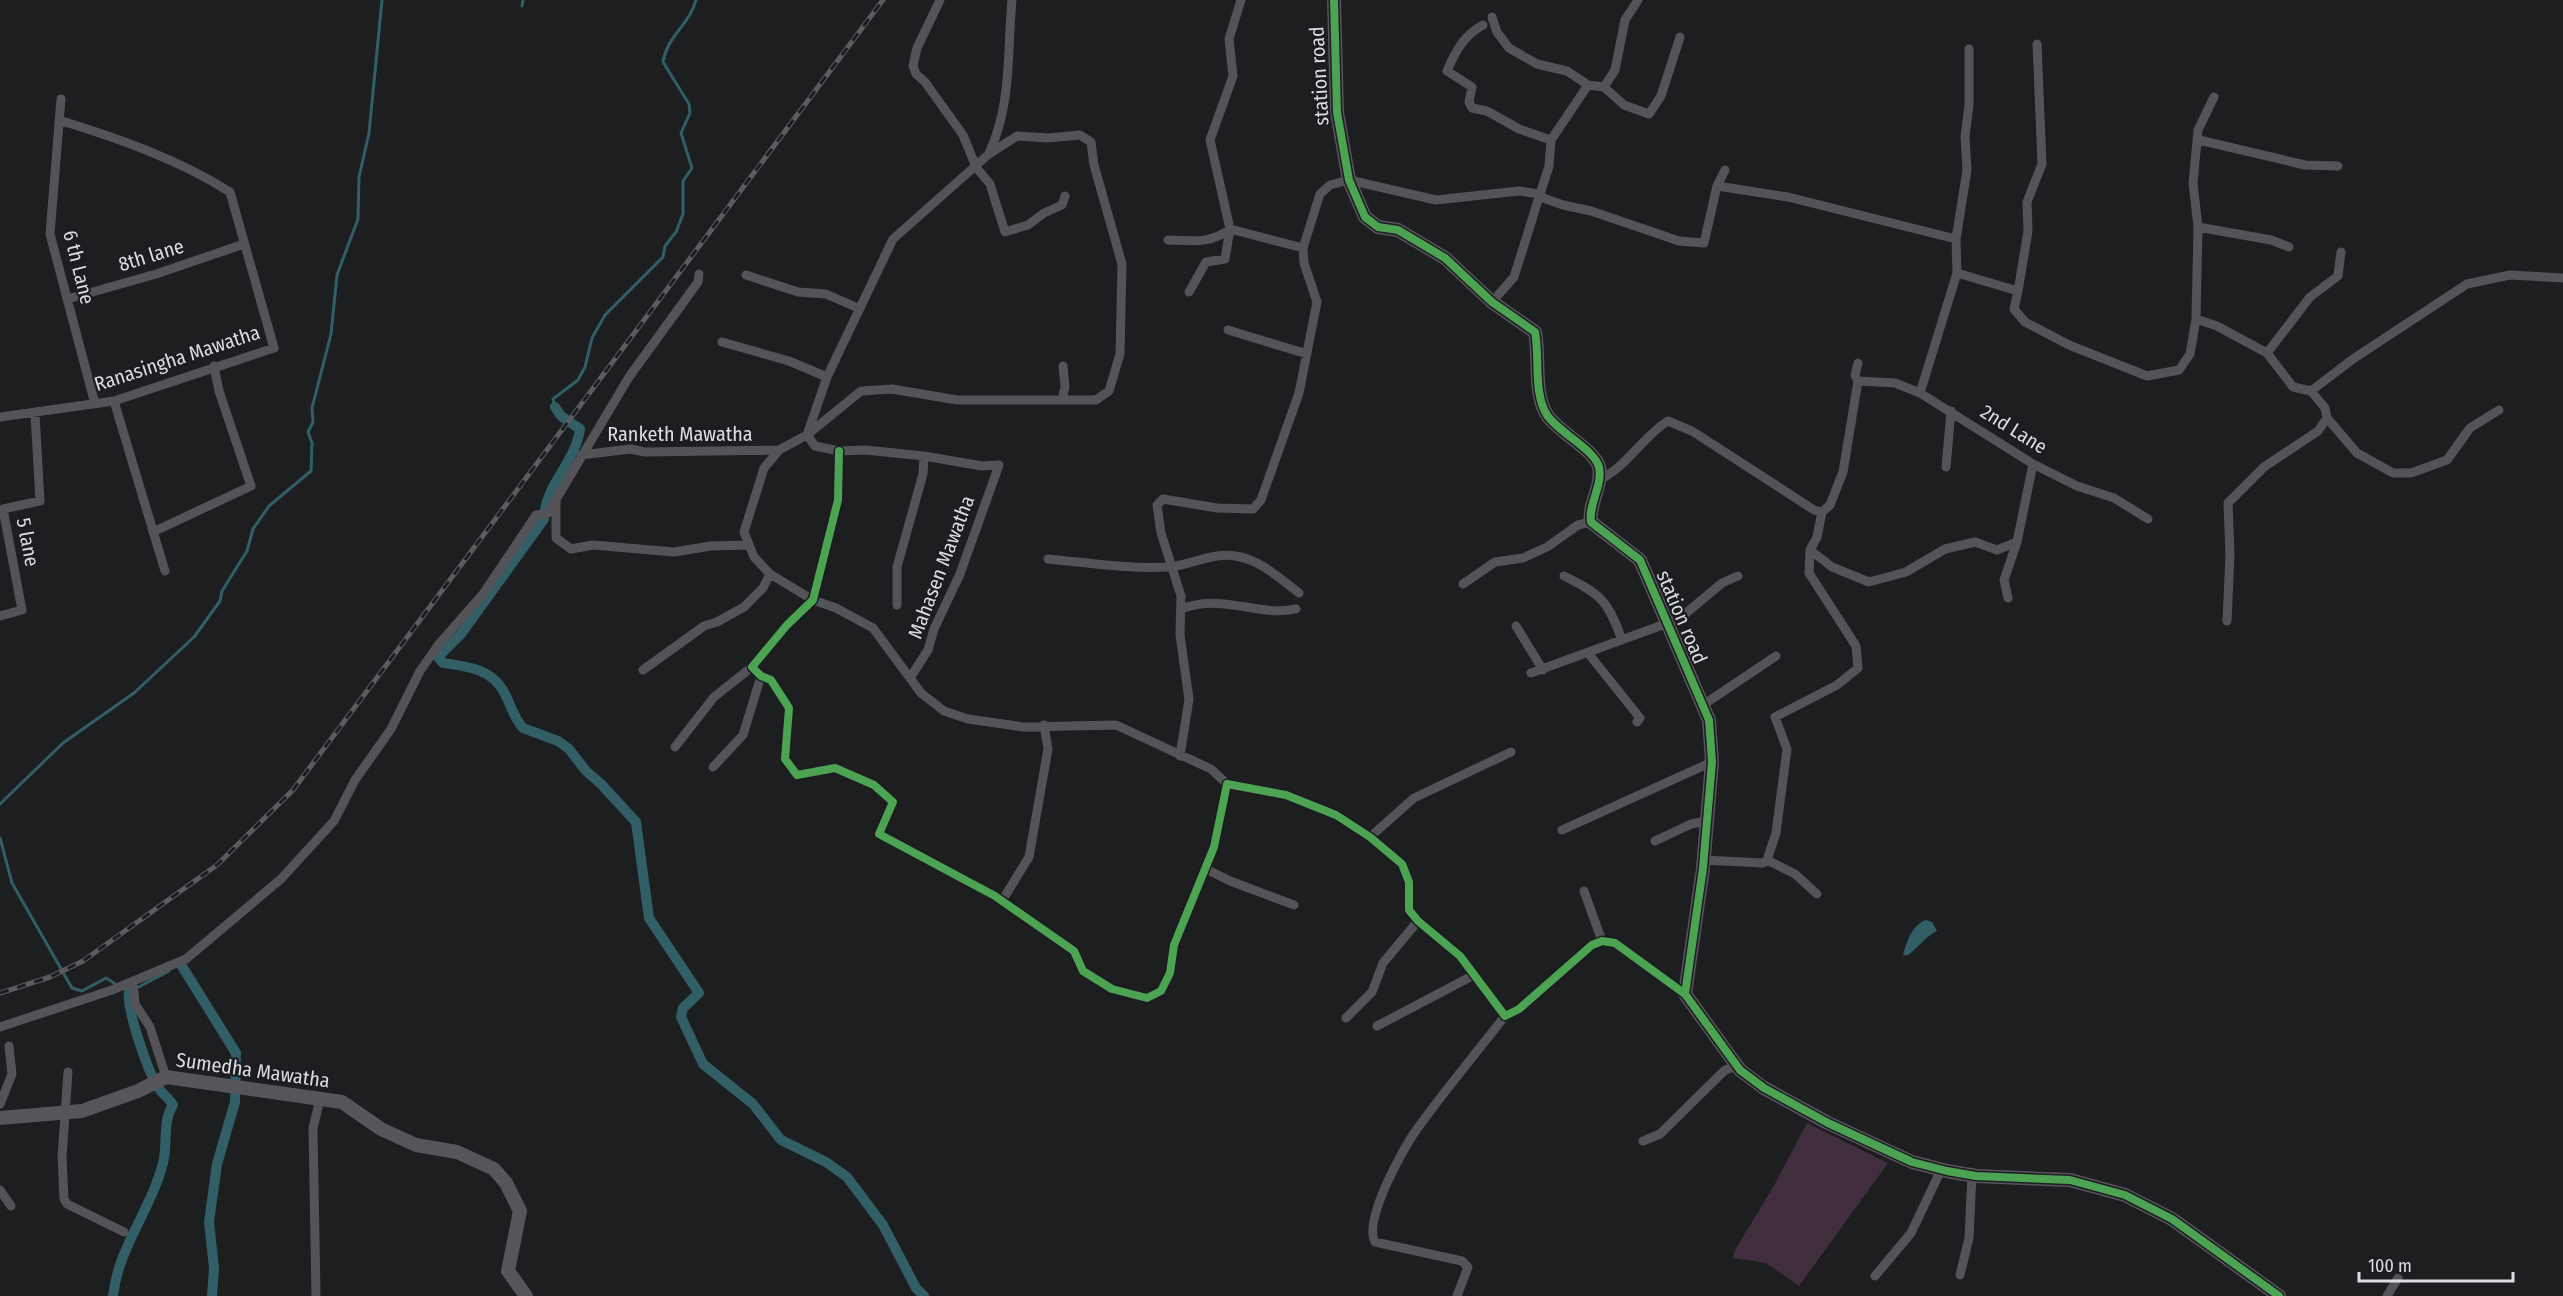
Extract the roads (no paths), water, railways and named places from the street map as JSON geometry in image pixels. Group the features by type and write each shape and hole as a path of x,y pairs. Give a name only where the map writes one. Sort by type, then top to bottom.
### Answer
{"street":[{"path":"939,0 917,48 913,66 916,74 925,82 963,135 976,167 990,184 1005,232 1028,225 1044,213 1062,205 1065,196"},
{"path":"989,154 1001,129 1007,95 1012,0"},
{"path":"1189,292 1206,262 1225,259 1230,229 1210,140 1233,76 1229,39 1241,0"},
{"name":"station road","path":"1334,0 1337,112 1349,180 1365,217 1378,227 1398,230 1445,258 1492,302 1535,332 1541,401 1547,414 1565,435 1596,458 1599,480 1591,522 1640,560 1709,720 1712,762 1707,821 1685,993"},
{"path":"1604,87 1615,70 1625,20 1638,0"},
{"path":"1492,18 1497,32 1509,48 1538,64 1567,71 1588,85 1604,87 1624,105 1649,114 1661,96 1680,37"},
{"path":"1483,25 1473,30 1458,48 1447,71 1472,87 1469,102 1472,108 1487,111 1519,129 1551,140"},
{"path":"2037,44 2042,164 2027,202 2028,231 2014,309 2025,322 2068,345 2147,376 2180,370 2190,354 2196,319 2198,227 2193,183 2199,140 2198,130 2214,97"},
{"path":"1920,393 1957,273 1956,239 1967,170 1965,136 1969,106 1969,49"},
{"path":"1492,302 1514,278 1549,166 1551,140 1588,85"},
{"name":"6 th Lane","path":"61,99 50,234 95,404"},
{"name":"Ranasingha Mawatha","path":"0,417 114,401 274,348 230,192 200,173 94,130 59,120"},
{"path":"807,435 827,377 858,308 893,239 943,192 989,154 1017,136 1048,138 1080,135 1091,142 1094,165 1122,264 1120,354 1109,392 1096,400 957,400 892,389 861,391 807,435 779,450 764,468 744,532 748,545 754,557 770,574 813,600 836,608 873,628 921,693 944,711 968,719 1024,727 1116,725 1211,769 1227,784 1286,795 1336,815 1370,837 1401,864 1409,882 1409,910 1418,921 1460,956 1505,1016"},
{"path":"2199,140 2305,165 2338,166"},
{"path":"1180,756 1189,699 1180,635 1181,596 1161,533 1157,505 1163,499 1217,508 1253,509 1261,500 1272,476 1299,393 1307,354 1317,302 1304,262 1303,248 1320,194 1330,185 1349,180 1436,200 1519,191 1540,194 1563,206 1591,211 1679,241 1704,243 1717,186 1725,170"},
{"path":"1717,186 1788,197 1956,239"},
{"path":"2198,227 2271,240 2289,248"},
{"path":"1168,240 1199,242 1219,238 1230,229"},
{"path":"1230,229 1303,248"},
{"name":"8th lane","path":"68,299 156,274 244,244"},
{"path":"2267,352 2310,297 2338,276 2341,252"},
{"path":"1957,273 2018,291"},
{"path":"0,1027 112,990 186,959 281,879 333,821 355,780 391,729 420,671 439,644 483,594 536,515 548,513 580,454 629,376 698,282 699,274"},
{"path":"2311,392 2353,359 2467,284 2510,274 2563,278"},
{"path":"746,275 798,292 826,294 858,308"},
{"path":"2196,319 2217,326 2267,352 2293,387 2311,392 2325,408 2327,418 2357,453 2393,473 2411,473 2447,460 2470,428 2499,410"},
{"path":"1228,330 1307,354"},
{"path":"722,342 789,361 827,377"},
{"path":"1703,860 1763,863 1767,860 1776,833 1787,749 1775,717 1837,685 1858,668 1856,646 1809,573 1810,550 1817,537 1822,512 1830,505 1843,472 1858,381 1855,375 1858,363"},
{"path":"153,532 251,486 219,391 214,366"},
{"path":"1062,400 1065,387 1063,366"},
{"name":"2nd Lane","path":"1858,381 1895,383 1920,393 2033,464 2077,486 2114,498 2148,519"},
{"path":"114,401 165,571"},
{"path":"1946,467 1951,411"},
{"name":"5 lane","path":"0,616 22,610 3,509 40,501 34,414"},
{"path":"2227,621 2230,555 2228,503 2264,467 2318,431 2327,418"},
{"path":"1599,480 1629,458 1656,428 1668,421 1692,431 1814,510 1822,512"},
{"path":"807,435 815,446 839,451 865,450 924,456 923,474 897,567 897,605"},
{"name":"Ranketh Mawatha","path":"580,454 630,449 645,452 779,450"},
{"path":"675,747 714,697 752,667 786,625 813,600 838,500 839,451"},
{"name":"Mahasen Mawatha","path":"910,678 928,650 934,630 960,574 999,465 982,466 924,456"},
{"path":"2008,598 2004,580 2017,542 2033,464"},
{"path":"556,498 556,538 571,549 593,545 674,552 711,546 748,545"},
{"path":"1463,584 1495,562 1523,558 1547,547 1578,525 1591,522"},
{"path":"1810,550 1832,567 1869,582 1906,572 1946,549 1975,542 1997,550 2017,542"},
{"path":"1048,559 1125,567 1171,567 1212,555 1237,556 1263,566 1299,593"},
{"path":"643,670 704,626 717,622 744,607 763,588 770,574"},
{"path":"1564,576 1595,591 1614,618 1622,640"},
{"path":"1531,673 1679,619 1722,583 1738,576"},
{"path":"1181,609 1199,602 1230,603 1281,612 1296,609"},
{"path":"1516,626 1544,670"},
{"path":"1588,653 1640,718 1637,722"},
{"path":"1703,705 1776,656"},
{"path":"752,667 761,676 771,680 789,708 785,759 797,775 835,768 874,785 893,802 879,834 999,898 1074,951 1083,970 1112,989 1147,998 1161,991 1170,973 1174,945 1214,848 1227,784"},
{"path":"713,767 743,735 761,676"},
{"path":"999,898 1029,857 1048,749 1044,725"},
{"path":"1370,837 1414,798 1510,752"},
{"path":"1562,830 1712,762"},
{"path":"1655,842 1691,824 1707,821"},
{"path":"1767,860 1795,874 1817,894"},
{"path":"1206,869 1230,881 1294,905"},
{"path":"1584,891 1602,941"},
{"path":"1346,1018 1372,993 1383,963 1418,921"},
{"path":"1457,1296 1468,1267 1462,1261 1375,1242 1371,1226 1376,1207 1415,1131 1505,1016 1519,1009 1592,945 1602,941 1615,943 1685,993 1737,1066 1764,1088 1828,1123 1912,1162 1941,1170 1972,1175 2070,1180 2125,1195 2172,1219 2272,1294"},
{"path":"1377,1026 1474,975"},
{"path":"131,983 135,1004 150,1028 166,1077"},
{"path":"0,1112 12,1074 9,1046"},
{"path":"1643,1141 1660,1134 1725,1070 1737,1066"},
{"path":"68,1072 68,1112 62,1157 63,1199 67,1204 124,1232"},
{"name":"Sumedha Mawatha","path":"0,1112 82,1112 138,1091 166,1077 342,1102 381,1129 416,1144 457,1152 494,1169 506,1183 520,1211 508,1271 526,1296"},
{"path":"316,1296 313,1128 321,1099"},
{"path":"1875,1276 1911,1233 1941,1170"},
{"path":"1960,1275 1969,1238 1972,1175"},
{"path":"0,1190 11,1206"},
{"path":"2387,1296 2398,1278"}],"water":[{"path":"1926,920 1932,922 1937,931 1908,955 1903,955 1908,939 1917,926"}],"waterway":[{"path":"0,804 63,743 134,693 194,637 220,601 222,591 247,551 253,529 269,506 311,471 312,443 308,432 313,422 312,408 331,334 337,275 358,219 359,177 369,133 382,0"},
{"path":"522,6 523,0"},
{"path":"555,407 553,399 578,380 585,367 592,338 605,315 663,257 665,246 676,232 683,214 683,181 692,168 681,133 690,113 689,104 663,62 669,45 689,16 696,0"},
{"path":"555,407 561,416 580,429 573,452 549,496 544,519 461,634 438,657 443,663 478,670 494,679 505,694 523,728 558,741 569,749 586,771 636,822 649,918 699,993 683,1008 681,1017 703,1064 753,1104 781,1140 826,1162 847,1177 883,1225 916,1288 924,1296"},
{"path":"0,838 12,883 72,988 82,991 106,978 117,985"},
{"path":"180,963 236,1053 235,1102 217,1164 209,1222 214,1268 212,1296"},
{"path":"123,988 129,992 169,971"},
{"path":"113,1296 121,1262 158,1180 163,1163 166,1126 173,1105 160,1089 149,1068 134,1025 129,992"}],"railway":[{"path":"0,993 50,977 83,961 217,865 293,790 883,0"}]}
